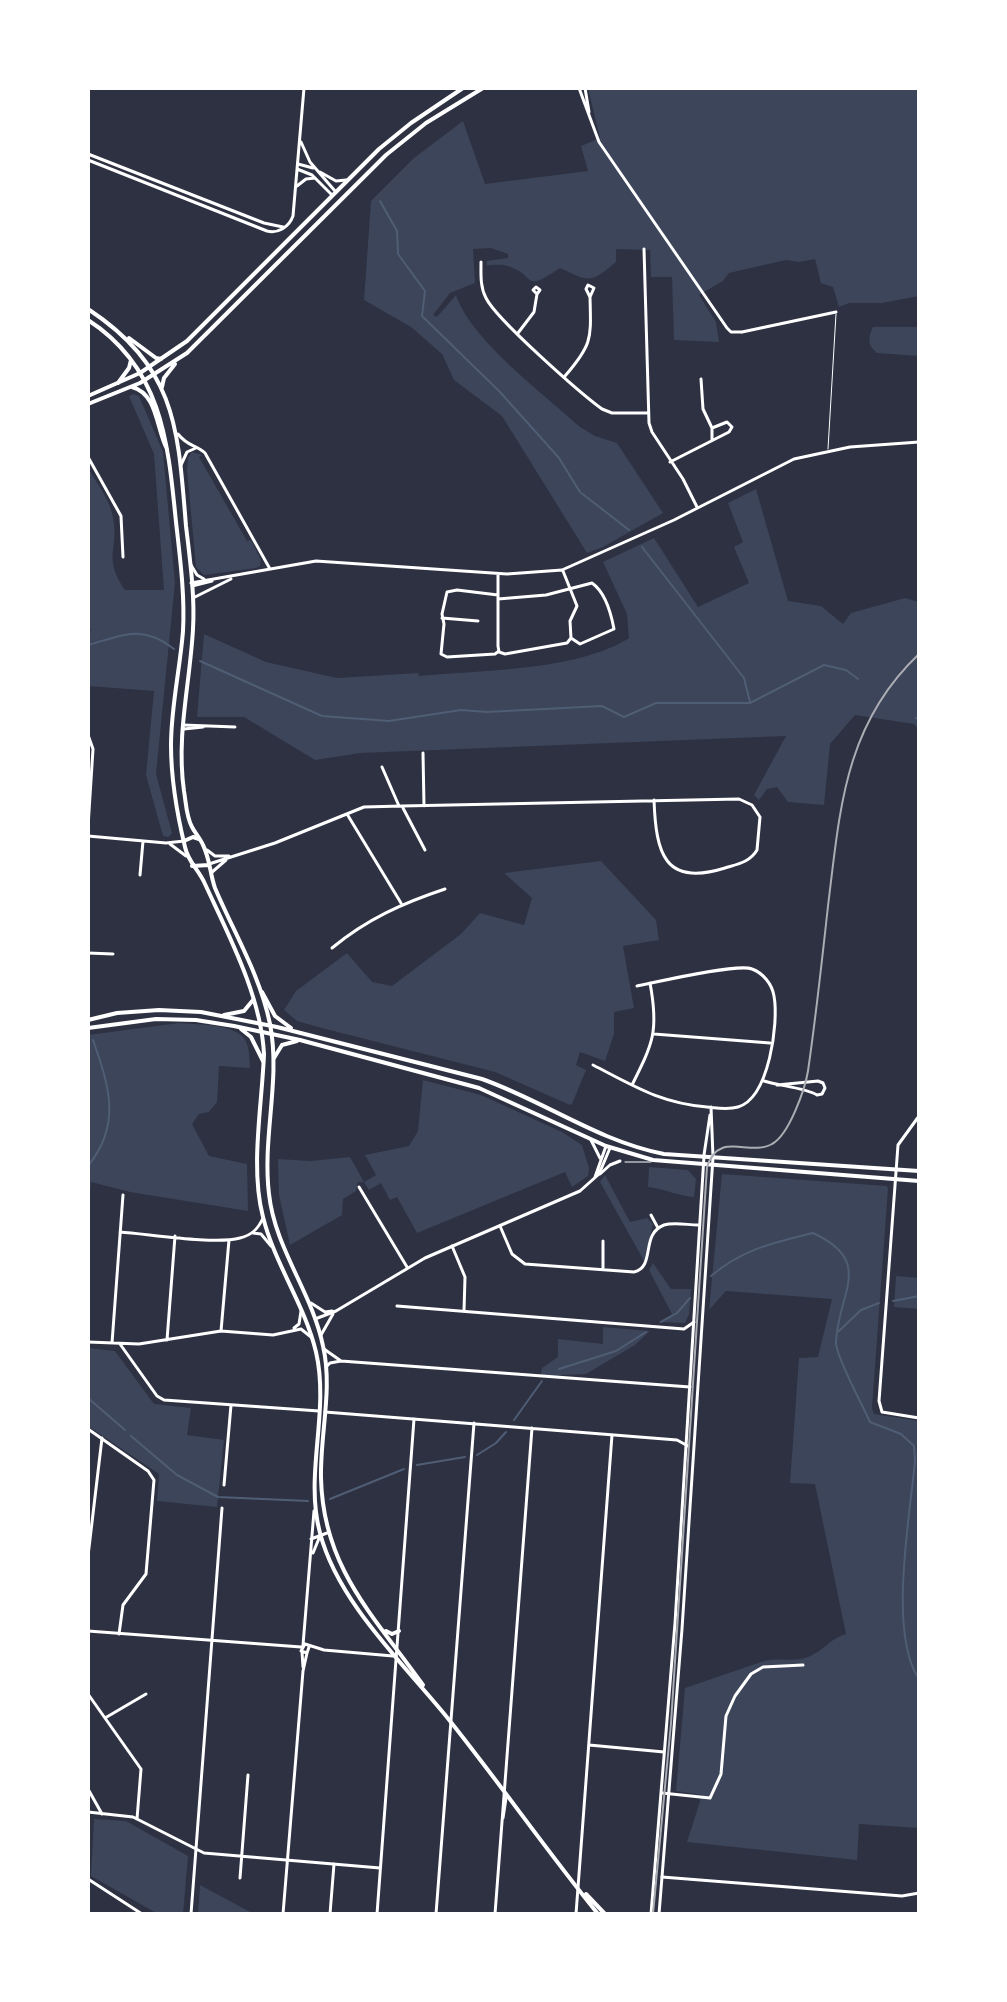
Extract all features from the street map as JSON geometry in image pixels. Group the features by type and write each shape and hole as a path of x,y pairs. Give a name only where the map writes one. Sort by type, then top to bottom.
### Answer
{"main road":[{"path":"88,396 140,373 193,336 348,179 404,128 463,88"},
{"path":"163,390 164,378 179,359 341,200 413,133 483,88"},
{"path":"334,193 341,200"},
{"path":"88,309 155,357 164,359"},
{"path":"88,320 109,335 145,380 161,418 169,455 182,586 183,631 172,726 172,775 189,859 206,886 254,999 262,1032 257,1180 271,1246 311,1336 319,1368 321,1468 327,1533 347,1580 443,1713"},
{"path":"123,335 150,367 163,390 178,434 193,600 193,636 182,727 182,768 188,818 202,843 211,876 261,990 275,1016 299,1032"},
{"path":"117,384 128,370 131,359"},
{"path":"88,404 132,387 179,359"},
{"path":"132,387 138,388 148,398 169,455"},
{"path":"182,586 192,585"},
{"path":"172,726 182,727"},
{"path":"184,841 193,837 202,843"},
{"path":"192,865 209,864"},
{"path":"261,990 272,1034 274,1059 267,1175 269,1200 276,1229 321,1335 326,1367 314,1477 320,1536 347,1592 598,1914"},
{"path":"217,1015 244,1011 254,999"},
{"path":"88,1020 117,1013 159,1010 217,1015 270,1025 482,1079 611,1139 664,1154 919,1171"},
{"path":"88,1028 156,1019 196,1020 234,1026 300,1040 479,1088 608,1147 665,1162 919,1181"},
{"path":"234,1026 251,1037 263,1063"},
{"path":"274,1059 282,1045 300,1040"},
{"path":"608,1147 611,1139"},
{"path":"311,1336 315,1319"},
{"path":"379,1624 390,1634 399,1631"},
{"path":"578,1887 605,1914"}],"street":[{"path":"88,160 276,232 293,218 304,88"},
{"path":"582,88 599,142 731,332 836,312"},
{"path":"300,138 307,157 334,193"},
{"path":"88,154 264,223 285,227"},
{"path":"297,167 316,170 336,181 348,179"},
{"path":"297,167 334,193"},
{"path":"296,188 307,178 318,180"},
{"path":"644,249 647,413 652,432 698,508"},
{"path":"481,262 484,296 491,308 565,376 605,410 647,413"},
{"path":"518,333 534,312 537,294"},
{"path":"565,376 588,346 590,297"},
{"path":"701,379 703,409 712,428 712,439"},
{"path":"670,462 730,431 732,427 727,422 712,428"},
{"path":"178,434 187,444 205,453 270,569"},
{"path":"192,585 316,561 498,574 562,570 698,508 794,459 919,442"},
{"path":"181,466 187,452 196,448"},
{"path":"88,457 121,516 123,557"},
{"path":"189,557 197,575 213,580"},
{"path":"499,651 505,654 567,643 571,638 570,621 577,606 562,570"},
{"path":"498,574 499,651"},
{"path":"193,600 200,592 238,575"},
{"path":"499,651 495,654 447,657 441,654 442,618 447,592 457,590 498,597 546,595 592,583 597,586 612,615 614,629 580,644 571,638"},
{"path":"442,618 478,621"},
{"path":"184,706 194,724 203,727"},
{"path":"182,727 194,724"},
{"path":"182,727 190,730 235,727"},
{"path":"88,827 93,749 89,736 96,733"},
{"path":"423,753 424,806"},
{"path":"382,767 425,850"},
{"path":"209,864 275,843 364,807 400,806 654,800 744,800 760,817 757,850 743,862 700,874 684,874 668,861 659,844 654,800"},
{"path":"347,814 401,903"},
{"path":"166,843 182,831"},
{"path":"88,836 166,843 184,841"},
{"path":"140,875 143,841"},
{"path":"166,843 180,849 189,859"},
{"path":"202,843 215,856 233,856"},
{"path":"211,876 215,868 233,856"},
{"path":"332,948 354,929 401,903 445,889"},
{"path":"88,953 113,954"},
{"path":"593,1065 668,1101 711,1109 733,1108 753,1098 762,1081 772,1043 775,997 768,982 755,970 734,967 637,986"},
{"path":"632,1085 654,1034 650,983"},
{"path":"654,1034 772,1043"},
{"path":"762,1081 777,1085 808,1090 817,1095 823,1093 825,1088 818,1081 777,1085"},
{"path":"651,1914 688,1446 698,1225 711,1109"},
{"path":"659,1914 714,1165 711,1109"},
{"path":"919,1116 899,1141 880,1408 888,1415 919,1418"},
{"path":"590,1138 599,1153 597,1169"},
{"path":"590,1183 608,1147"},
{"path":"597,1177 608,1147"},
{"path":"315,1319 336,1311 407,1267 571,1195 610,1165 623,1162"},
{"path":"359,1187 407,1267"},
{"path":"112,1344 123,1195"},
{"path":"651,1215 658,1228"},
{"path":"250,1234 258,1228 263,1218"},
{"path":"500,1226 512,1254 525,1264 642,1270 646,1266 648,1246 658,1228 670,1224 698,1225"},
{"path":"120,1232 229,1240 261,1234 271,1246"},
{"path":"167,1340 175,1235"},
{"path":"221,1331 229,1240"},
{"path":"603,1241 603,1270"},
{"path":"452,1246 465,1277 464,1311"},
{"path":"306,1299 320,1310 336,1311"},
{"path":"397,1306 684,1329 694,1322"},
{"path":"290,1330 299,1324 301,1311"},
{"path":"321,1335 336,1311"},
{"path":"684,1329 693,1338"},
{"path":"88,1342 120,1344 221,1331 273,1335 302,1330 311,1336"},
{"path":"120,1344 157,1396 164,1400 677,1440 688,1446"},
{"path":"324,1349 341,1361"},
{"path":"326,1367 341,1361 690,1387"},
{"path":"224,1485 231,1405"},
{"path":"377,1914 414,1419"},
{"path":"436,1914 474,1423"},
{"path":"495,1914 532,1428"},
{"path":"88,1429 148,1471 154,1480 146,1574 123,1605 119,1634"},
{"path":"677,1440 688,1434"},
{"path":"576,1914 612,1435"},
{"path":"88,1556 102,1438"},
{"path":"191,1914 222,1508"},
{"path":"283,1914 315,1508"},
{"path":"311,1539 327,1533"},
{"path":"312,1557 320,1536"},
{"path":"88,1631 397,1657"},
{"path":"662,1793 710,1798 721,1774 726,1716 731,1702 758,1669 769,1665 803,1665"},
{"path":"88,1694 141,1769 137,1819"},
{"path":"105,1718 146,1694"},
{"path":"589,1745 666,1752"},
{"path":"240,1878 248,1775"},
{"path":"88,1789 102,1814"},
{"path":"502,1821 504,1791"},
{"path":"505,1809 511,1807 519,1810"},
{"path":"88,1812 128,1815 195,1850 380,1868"},
{"path":"330,1914 334,1864"},
{"path":"662,1877 902,1896 919,1893"},
{"path":"88,1879 142,1914"}],"lane":[{"path":"828,452 836,312"},
{"path":"623,1162 665,1162"}],"shaded area":[{"path":"588,88 919,88 919,296 882,303 849,303 839,307 833,287 821,283 815,259 799,262 786,260 729,273 723,281 699,295 716,322 719,342 674,340 672,277 651,277 650,250 616,249 616,262 595,277 584,278 560,268 534,281 508,266 487,265 487,261 508,258 508,254 491,248 473,249 475,283 450,293 433,315 437,317 456,295 476,330 510,365 580,427 617,443 663,513 587,553 502,416 454,380 442,354 411,327 364,300 371,201 414,158 463,121 485,184 588,171 581,146 600,138"},
{"path":"873,327 919,327 919,356 877,353 869,341"},
{"path":"129,396 139,396 163,452 175,583 156,774 172,833 169,837 163,836 146,775 154,691 88,686 88,631 91,631 88,621 88,468 112,513 114,568 125,590 164,590 154,454"},
{"path":"192,452 202,455 199,457 247,541 251,540 261,560 260,566 204,575 196,567 187,470"},
{"path":"756,489 788,601 821,606 843,624 851,613 905,598 919,602 919,730 914,724 855,715 830,744 824,805 788,802 777,787 767,789 759,800 754,795 786,736 361,753 315,760 244,717 197,717 204,634 266,662 337,678 418,673 419,676 527,667 608,649 629,638 627,614 603,562 654,538 698,607 749,583 734,547 743,542 728,503"},
{"path":"601,861 656,920 659,940 623,946 634,1008 614,1012 614,1034 605,1061 580,1052 576,1065 586,1070 570,1105 495,1072 297,1021 284,1010 296,991 347,953 372,982 392,986 461,934 480,913 524,925 532,898 504,873"},
{"path":"179,1023 230,1029 247,1043 250,1068 219,1066 217,1102 209,1112 199,1114 192,1124 209,1156 247,1164 248,1211 130,1192 91,1182 88,1219 88,1035"},
{"path":"423,1080 481,1095 562,1132 582,1145 589,1168 588,1176 572,1187 565,1172 417,1233 397,1197 390,1200 381,1183 369,1190 364,1182 376,1175 365,1155 409,1146 418,1131"},
{"path":"350,1157 364,1182 358,1182 356,1191 343,1199 342,1215 290,1245 279,1195 278,1159 311,1161"},
{"path":"649,1167 688,1170 696,1179 694,1197 648,1187"},
{"path":"722,1174 887,1186 888,1189 872,1408 874,1414 919,1421 919,1828 859,1824 857,1860 687,1842 702,1795 676,1791 685,1688 764,1661 808,1657 846,1634 815,1484 790,1483 799,1358 818,1357 832,1299 726,1291 709,1310"},
{"path":"605,1175 630,1222 647,1218 653,1224 644,1261 600,1182"},
{"path":"653,1263 671,1289 691,1289 685,1323 658,1322 672,1314 649,1270"},
{"path":"896,1276 919,1278 919,1309 894,1307"},
{"path":"603,1327 650,1331 635,1345 586,1374 541,1376 542,1368 558,1357 558,1339 603,1344"},
{"path":"88,1348 115,1351 154,1404 191,1408 187,1435 224,1440 217,1507 157,1501 159,1474 88,1426"},
{"path":"94,1819 126,1821 188,1856 183,1914 158,1914 91,1876"},
{"path":"200,1885 254,1914 198,1914"}],"waterway":[{"path":"380,201 397,231 398,254 425,291 422,316 500,392 559,458 580,492 629,530"},
{"path":"642,547 744,678 750,702"},
{"path":"88,645 123,635 142,634 163,641 174,649"},
{"path":"200,661 322,716 389,721 461,710 487,712 602,706 624,717 656,703 750,703 824,665 846,670 858,679"},
{"path":"88,1166 99,1150 109,1120 104,1073 93,1040"},
{"path":"711,1276 747,1253 813,1233 832,1244 843,1256 848,1268 848,1280 836,1343 840,1359 870,1422 901,1434 914,1446 903,1605 910,1659 919,1679"},
{"path":"893,1301 919,1296"},
{"path":"661,1322 677,1313 690,1298"},
{"path":"839,1331 861,1310 879,1303"},
{"path":"559,1369 616,1351 646,1332"},
{"path":"514,1420 542,1381"},
{"path":"88,1398 125,1430"},
{"path":"477,1455 496,1443 506,1432"},
{"path":"131,1436 177,1475 218,1497 308,1501"},
{"path":"417,1465 465,1457"},
{"path":"330,1499 404,1469"}],"tram line":[{"path":"653,1914 671,1723 707,1167 712,1156 727,1147 754,1148 772,1144 784,1131 795,1111 808,1071 837,836 850,771 860,740 875,710 894,681 919,654"}]}
